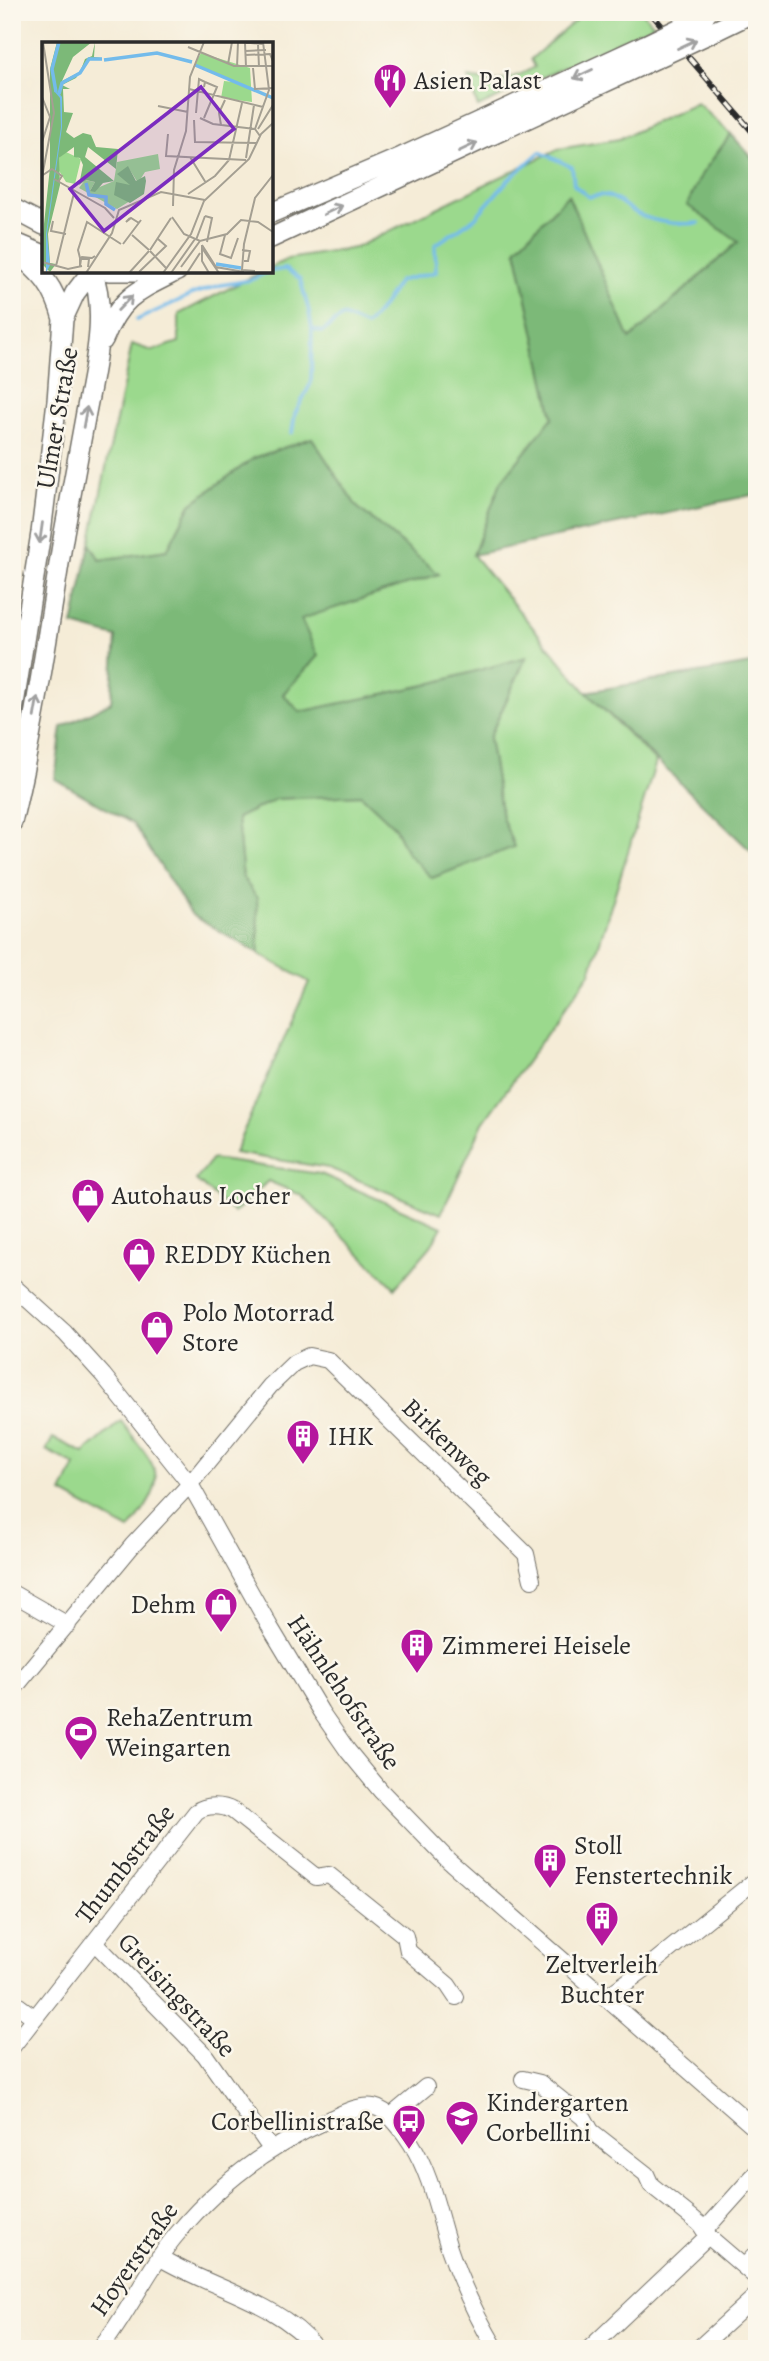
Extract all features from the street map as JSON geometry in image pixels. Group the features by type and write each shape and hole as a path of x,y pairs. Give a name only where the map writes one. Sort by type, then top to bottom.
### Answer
{"main road":[{"path":"273,237 712,19 754,12"},
{"path":"273,213 651,51"},
{"path":"12,208 42,224"},
{"path":"12,242 42,254"},
{"path":"12,248 44,276 57,297 63,319"},
{"name":"Ulmer Straße","path":"12,717 41,533 57,401 63,319 75,293 90,273"},
{"name":"Ulmer Straße","path":"12,822 38,694 96,357 100,307 98,287 93,273"},
{"path":"96,357 111,318 126,300 173,273"}],"street":[{"name":"Hähnlehofstraße","path":"12,1285 65,1333 103,1375 190,1484 321,1712 360,1766 398,1810 449,1861 757,2130"},
{"name":"Birkenweg","path":"190,1484 270,1386 294,1363 309,1356 328,1360 526,1554 532,1580"},
{"path":"12,1692 132,1546 190,1484"},
{"path":"12,1593 68,1625"},
{"name":"Thumbstraße","path":"12,2047 200,1808 224,1806 316,1877 329,1875 402,1933 408,1951 448,1985 456,1997"},
{"path":"605,1998 757,1879"},
{"name":"Greisingstraße","path":"95,1943 205,2055 271,2149"},
{"path":"12,2001 34,2018"},
{"path":"523,2079 540,2083 584,2118 591,2131 646,2174 651,2185 750,2273 757,2253"},
{"path":"426,2087 390,2117 419,2156 465,2290 496,2349"},
{"name":"Hoyerstraße","path":"100,2349 159,2257 205,2202 238,2173 271,2149 351,2110 367,2106 377,2108 390,2117"},
{"path":"589,2349 707,2233 756,2173"},
{"path":"159,2257 181,2270 283,2317 317,2349"},
{"path":"698,2349 757,2295"}],"green space":[{"path":"585,12 642,12 654,25 478,107 468,78 503,80 535,67 531,59"},
{"path":"697,103 731,134 701,175 738,242 629,340 568,195 516,249 553,417 501,482 473,555 586,692 656,762 590,973 483,1123 441,1214 329,1168 234,1153 309,982 259,954 257,898 243,878 237,818 276,799 361,795 394,826 407,853 514,847 502,817 489,738 526,658 426,685 300,712 283,694 317,656 300,619 438,574 357,507 312,438 254,458 191,504 167,550 100,560 90,544 132,344 152,351 179,342 179,314 259,273 273,273 273,266 288,259 355,248 558,149 619,139"},
{"path":"731,134 757,163 757,494 473,555 501,482 553,417 516,249 568,195 630,339 738,242 687,205 701,175"},
{"path":"312,438 357,507 439,574 301,619 318,656 283,694 300,712 426,685 526,657 489,738 502,817 514,847 432,878 407,853 394,826 361,795 276,799 237,818 243,878 257,898 259,954 192,915 133,824 55,779 62,727 111,702 116,637 73,625 90,544 100,560 167,550 191,504 254,458"},
{"path":"757,663 757,857 586,692"},
{"path":"212,1159 321,1174 442,1227 431,1246 395,1288 301,1195 268,1181 234,1213 196,1180"},
{"path":"121,1421 152,1463 155,1474 151,1497 129,1530 62,1493 75,1465 46,1450 53,1438 84,1453"}],"waterway":[{"path":"273,271 285,269 300,279 312,329 322,332 343,316 366,326 399,281 436,272 435,245 475,218 508,180 540,152 572,167 574,185 589,197 610,197 638,214 660,221 699,223"},
{"path":"137,320 193,294 221,285 251,280 266,273"},
{"path":"292,433 295,414 311,383 312,329"}],"railway":[{"path":"650,12 757,137"}],"place":[{"name":"Asien Palast","path":"390,110"},
{"name":"Autohaus Locher","path":"88,1225"},
{"name":"REDDY Küchen","path":"139,1284"},
{"name":"Polo Motorrad Store","path":"157,1357"},
{"name":"IHK","path":"303,1466"},
{"name":"Dehm","path":"221,1634"},
{"name":"Zimmerei Heisele","path":"417,1675"},
{"name":"RehaZentrum Weingarten","path":"81,1762"},
{"name":"Stoll Fenstertechnik","path":"550,1890"},
{"name":"Zeltverleih Buchter","path":"602,1948"},
{"name":"Kindergarten Corbellini","path":"462,2147"},
{"name":"Corbellinistraße","path":"409,2151"}]}
